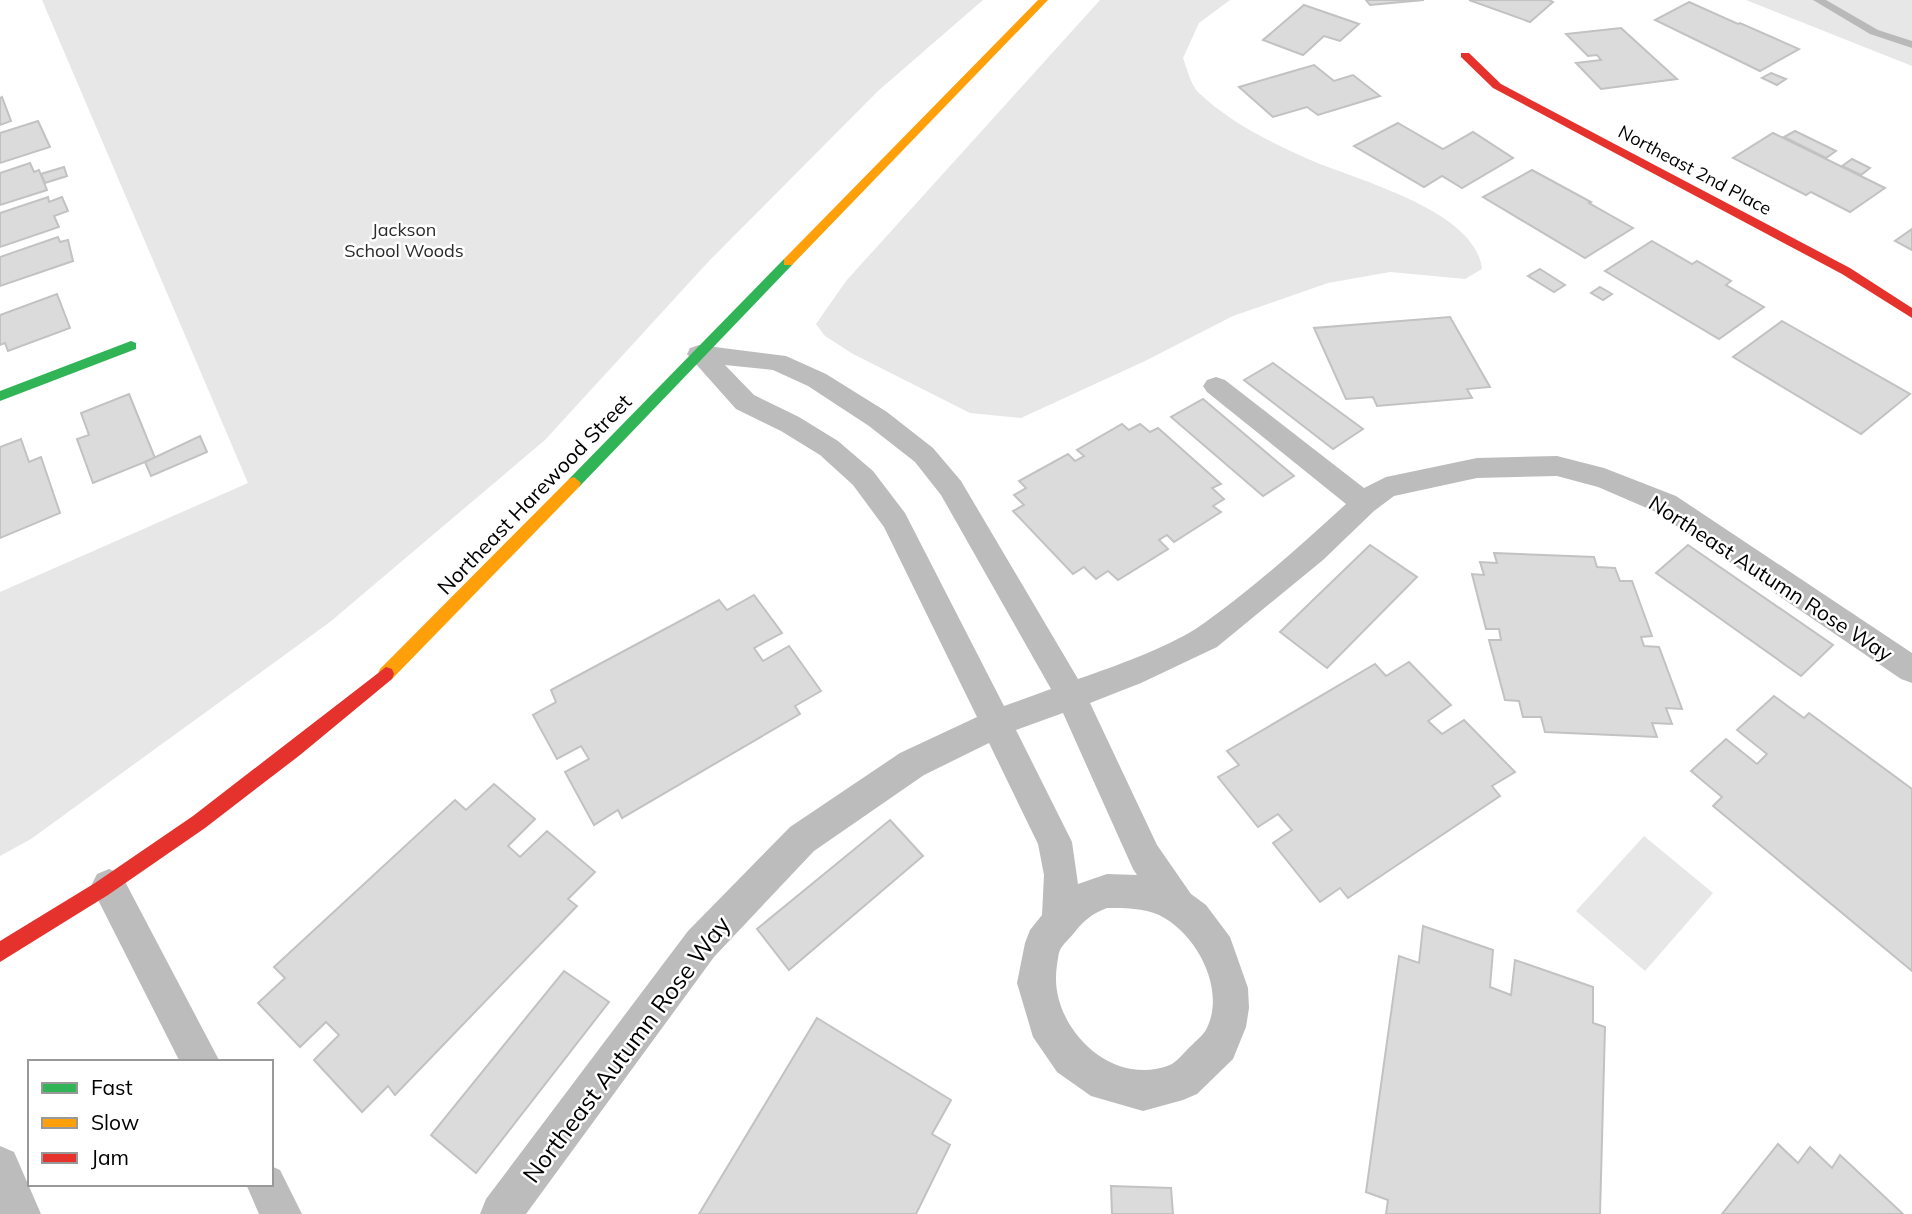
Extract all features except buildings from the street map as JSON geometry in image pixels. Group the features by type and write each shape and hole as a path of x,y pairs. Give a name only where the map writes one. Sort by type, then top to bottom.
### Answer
{"street":[{"name":"Northeast Harewood Street","path":"0,952 109,886 266,775 400,662 1043,0"},
{"name":"Northeast 2nd Place","path":"1465,55 1497,86 1846,271 1912,314"},
{"path":"0,396 131,346"}],"lane":[{"path":"699,354 777,362 817,380 878,419 924,456 951,488 1070,694 1145,857 1178,905 1207,931 1226,966 1232,1006 1221,1043 1196,1073 1162,1090 1121,1089 1084,1072 1055,1043 1038,1005 1037,965 1049,930 1074,905 1107,891 1144,892 1178,905"},
{"path":"699,354 745,402 790,424 829,448 863,478 895,521 1055,842 1061,875 1060,919"},
{"path":"1216,386 1364,503"},
{"name":"Northeast Autumn Rose Way","path":"501,1214 701,944 803,839 912,764 997,723 1130,674 1206,638 1313,552 1364,503 1386,487 1477,468 1557,466 1604,478 1666,504 1912,670"},
{"path":"109,886 200,1060"},
{"path":"0,1166 20,1214"},
{"path":"267,1186 281,1214"}],"green space":[{"name":"Jackson School Woods","path":"42,0 983,0 878,91 709,261 545,440 330,622 31,839 0,856 0,592 248,483"},
{"path":"1100,0 1230,0 1199,23 1183,58 1198,92 1236,122 1265,138 1308,159 1383,187 1437,214 1459,230 1475,248 1482,269 1465,279 1390,272 1328,283 1233,316 1145,361 1021,418 970,413 853,354 825,336 816,324 846,281"},
{"path":"1746,0 1912,0 1912,66"},
{"path":"1644,836 1713,893 1645,971 1576,911"}],"waterway":[{"path":"1818,0 1874,32 1912,45"}],"traffic: fast":[{"path":"574,483 788,262"},
{"path":"0,396 131,346"}],"traffic: slow":[{"path":"788,262 1043,0"},
{"path":"386,674 574,483"}],"traffic: jam":[{"path":"1465,55 1497,86 1846,271 1912,314"},
{"path":"0,952 101,889 199,822 294,750 386,674"}]}
